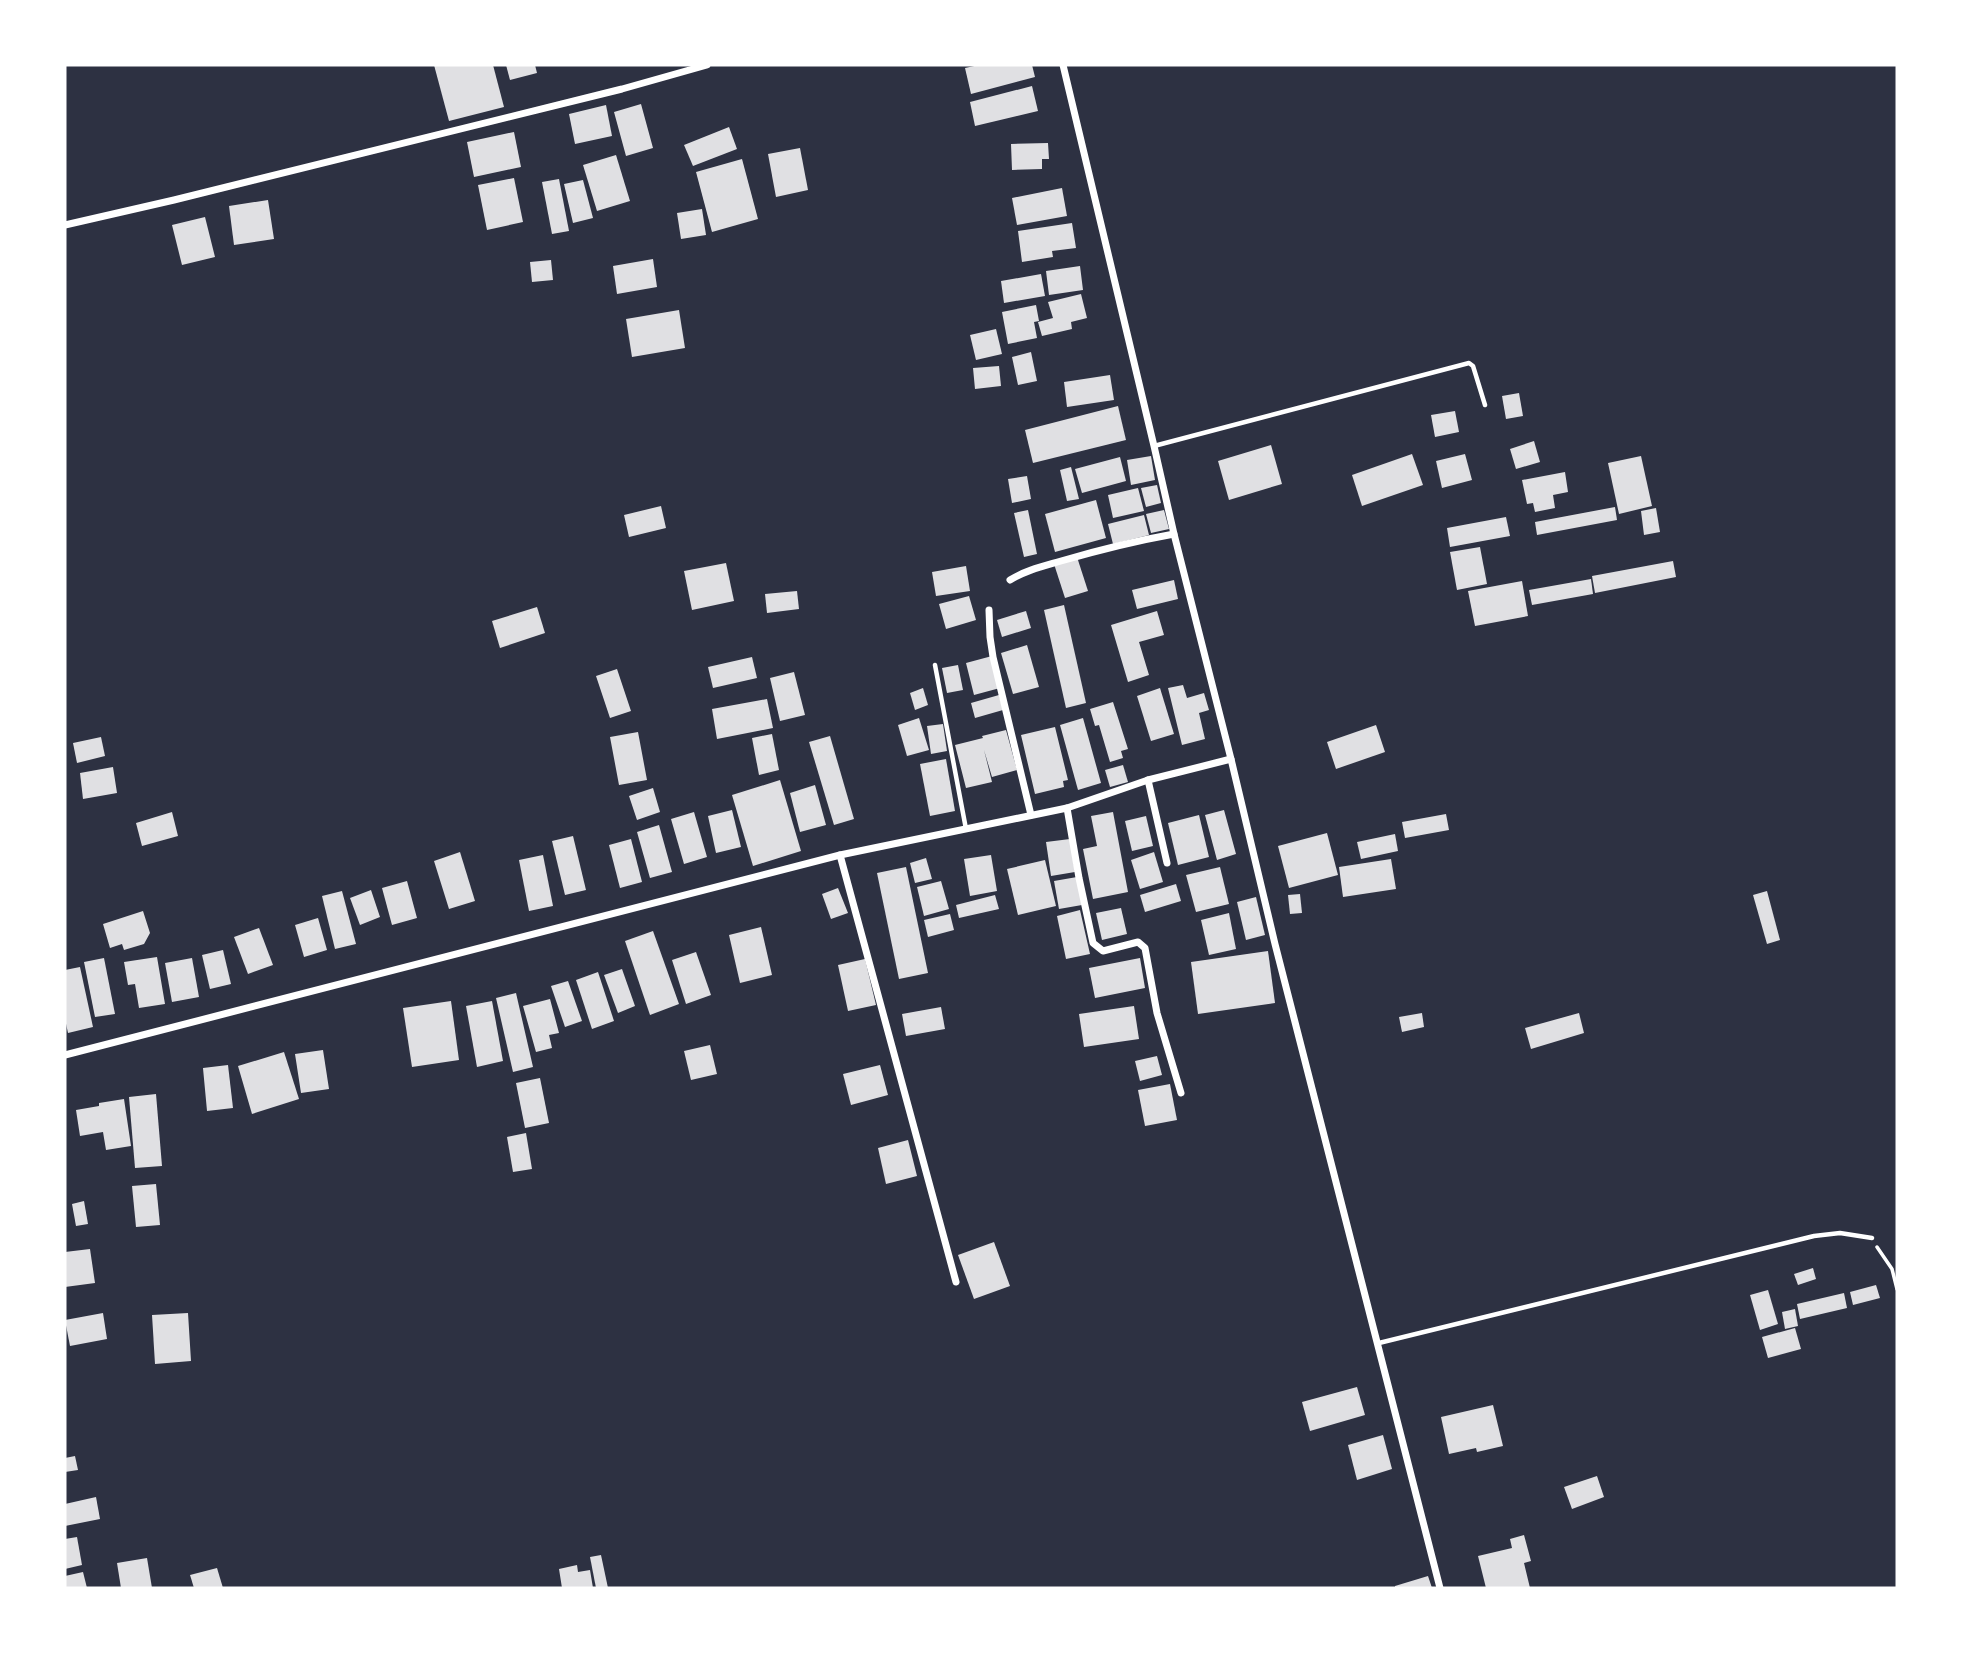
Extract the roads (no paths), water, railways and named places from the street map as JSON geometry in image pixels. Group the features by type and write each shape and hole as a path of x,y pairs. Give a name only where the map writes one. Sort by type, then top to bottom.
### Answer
{"street":[{"path":"65,225 581,99 707,65"},
{"path":"1063,65 1275,944 1440,1588"},
{"path":"1010,580 1021,573 1116,545 1174,534"},
{"path":"989,610 993,657 1031,815"},
{"path":"65,1055 840,855 1067,808 1148,780 1231,759"},
{"path":"1148,780 1167,863"},
{"path":"1067,808 1093,943 1103,951 1138,942 1145,948 1157,1013 1181,1093"},
{"path":"840,855 956,1282"}],"lane":[{"path":"1154,446 1469,363 1473,366 1485,405"},
{"path":"935,665 966,829"},
{"path":"1379,1343 1814,1236 1840,1233 1872,1238"}]}
